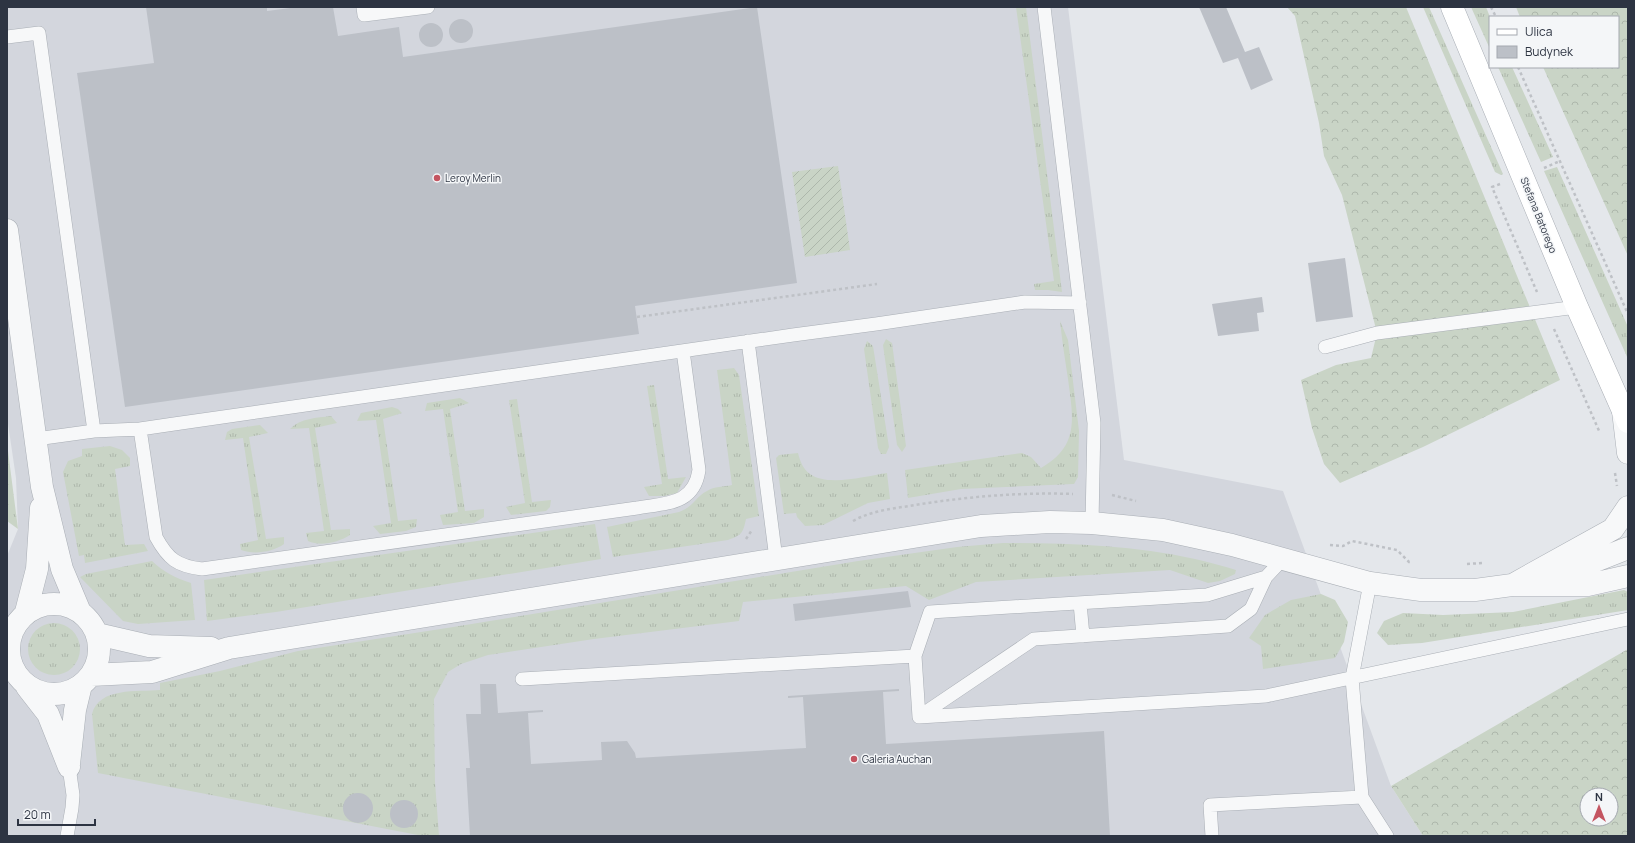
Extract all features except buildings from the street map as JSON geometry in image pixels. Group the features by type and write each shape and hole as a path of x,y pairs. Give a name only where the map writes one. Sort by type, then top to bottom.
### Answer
{"main road":[{"name":"Stefana Batorego","path":"1452,7 1577,307 1626,417"}],"street":[{"path":"7,230 42,487 62,569 80,612"},
{"path":"1626,417 1628,453"},
{"path":"26,612 37,569 42,487"},
{"path":"1512,585 1613,529 1623,498"},
{"path":"17,679 40,693 54,695 69,692 86,680 152,672 228,648 981,526 1050,522 1092,523 1163,530 1232,545 1370,582 1421,590 1475,590 1512,585 1585,565 1628,548"},
{"path":"1512,585 1588,585 1628,576"},
{"path":"53,604 67,605 80,612 90,622 97,634 99,648 97,662 86,680 75,710 69,767 48,714 17,679 10,664 8,650 8,636 16,623 26,612 39,606 53,604"},
{"path":"97,634 149,646 228,648"}],"lane":[{"path":"363,7 364,15 428,7"},
{"path":"1044,7 1094,423 1092,523"},
{"path":"7,37 39,34 94,431"},
{"path":"36,440 94,431 140,429 1025,302 1080,303"},
{"path":"1325,346 1377,333 1577,307"},
{"path":"748,341 776,559"},
{"path":"140,429 156,537 164,551 174,561 187,567 194,568 202,569 218,567 669,503 681,499 691,492 697,481 699,470 683,351"},
{"path":"919,717 1034,639 1228,626 1251,609 1266,577 1282,559"},
{"path":"919,717 915,656 930,612 1207,595 1266,577"},
{"path":"1370,582 1352,678 1362,797 1387,836"},
{"path":"1080,603 1083,636"},
{"path":"919,717 1266,696 1628,619"},
{"path":"522,679 915,656"},
{"path":"67,836 73,794 69,767"},
{"path":"1212,836 1210,805 1362,797"}],"path":[{"path":"1491,7 1496,16"},
{"path":"1518,68 1628,314"},
{"path":"1492,187 1600,434"},
{"path":"637,317 877,284"},
{"path":"1614,469 1623,498"}],"shaded area":[{"path":"7,7 1068,7 1124,460 1283,491 1391,786 1423,836 7,836 7,556 18,529 16,478 7,417"}],"green space":[{"path":"1016,7 1026,7 1062,292 1035,290 1034,284 1054,281"},
{"path":"1287,7 1406,7 1560,380 1423,447 1340,483 1324,464 1312,428 1301,380 1336,365 1371,358 1377,333 1342,195 1324,156 1319,123 1295,16"},
{"path":"1423,7 1429,7 1503,174 1501,175 1495,172"},
{"path":"1471,7 1486,7 1490,16 1489,47"},
{"path":"1516,7 1628,7 1628,256 1543,68 1619,68 1619,16 1520,16"},
{"path":"1498,68 1512,68 1553,157 1541,162"},
{"path":"838,166 850,250 805,257 792,172"},
{"path":"1557,167 1628,327 1628,359 1544,171"},
{"path":"1060,321 1068,340 1079,431 1078,477 1074,484 961,489 908,498 905,470 1022,453 1031,457 1041,468 1054,459 1062,450 1068,440 1072,418"},
{"path":"886,339 892,343 906,446 902,452 897,445 883,345"},
{"path":"867,341 873,346 889,447 886,454 881,454 878,448 864,349"},
{"path":"734,368 739,375 759,516 746,519 741,533 728,540 613,557 607,527 679,512 684,510 703,493 710,489 732,485 717,370"},
{"path":"654,385 668,479 686,477 677,493 664,496 649,496 644,487 662,484 647,386"},
{"path":"460,398 469,403 450,409 465,511 484,509 484,517 474,523 443,525 440,515 458,512 443,409 425,411 427,403"},
{"path":"517,399 532,502 551,500 550,507 546,511 511,515 506,507 525,503 509,400"},
{"path":"392,407 398,409 402,413 383,419 398,521 417,519 416,527 406,531 380,534 373,526 391,523 376,420 357,421 361,413"},
{"path":"331,416 337,423 315,428 331,530 350,529 350,535 335,542 318,544 308,541 306,533 324,531 309,428 290,429 294,425 304,421"},
{"path":"260,425 268,433 249,437 266,539 284,537 284,544 269,551 246,552 241,550 240,544 258,540 243,438 225,440 227,432 232,429"},
{"path":"7,443 18,529 7,521"},
{"path":"110,446 122,450 130,458 130,466 115,469 125,545 144,544 148,551 85,563 84,555 79,556 63,472 68,461 82,456 82,449"},
{"path":"798,453 805,470 818,478 827,480 847,480 887,473 890,499 868,503 823,525 805,526 797,517 796,513 784,514 776,458 779,455"},
{"path":"595,524 601,559 276,612 207,621 204,580"},
{"path":"1003,543 1075,544 1123,548 1171,554 1205,561 1236,570 1235,574 1220,581 1208,583 1170,570 976,582 929,600 906,586 743,602 739,621 594,639 488,655 461,664 448,672 434,699 435,782 439,836 423,836 98,773 92,714 96,705 102,699 111,695 130,691 160,690 160,683 220,671 298,651 858,561 957,547"},
{"path":"152,561 170,574 191,583 195,620 138,624 123,621 80,577 86,574"},
{"path":"1624,590 1628,592 1628,610 1422,643 1388,645 1377,633 1384,621 1403,613 1443,615 1513,612"},
{"path":"1321,594 1335,600 1348,622 1344,642 1335,658 1263,669 1261,646 1249,638 1265,615 1291,600"},
{"path":"54,623 68,627 76,635 80,649 76,663 68,671 54,675 40,671 32,663 28,649 32,635 40,627"},
{"path":"1628,649 1628,836 1423,836 1391,786"}],"place":[{"name":"Leroy Merlin","path":"437,178"},
{"name":"Galeria Auchan","path":"854,759"}]}
